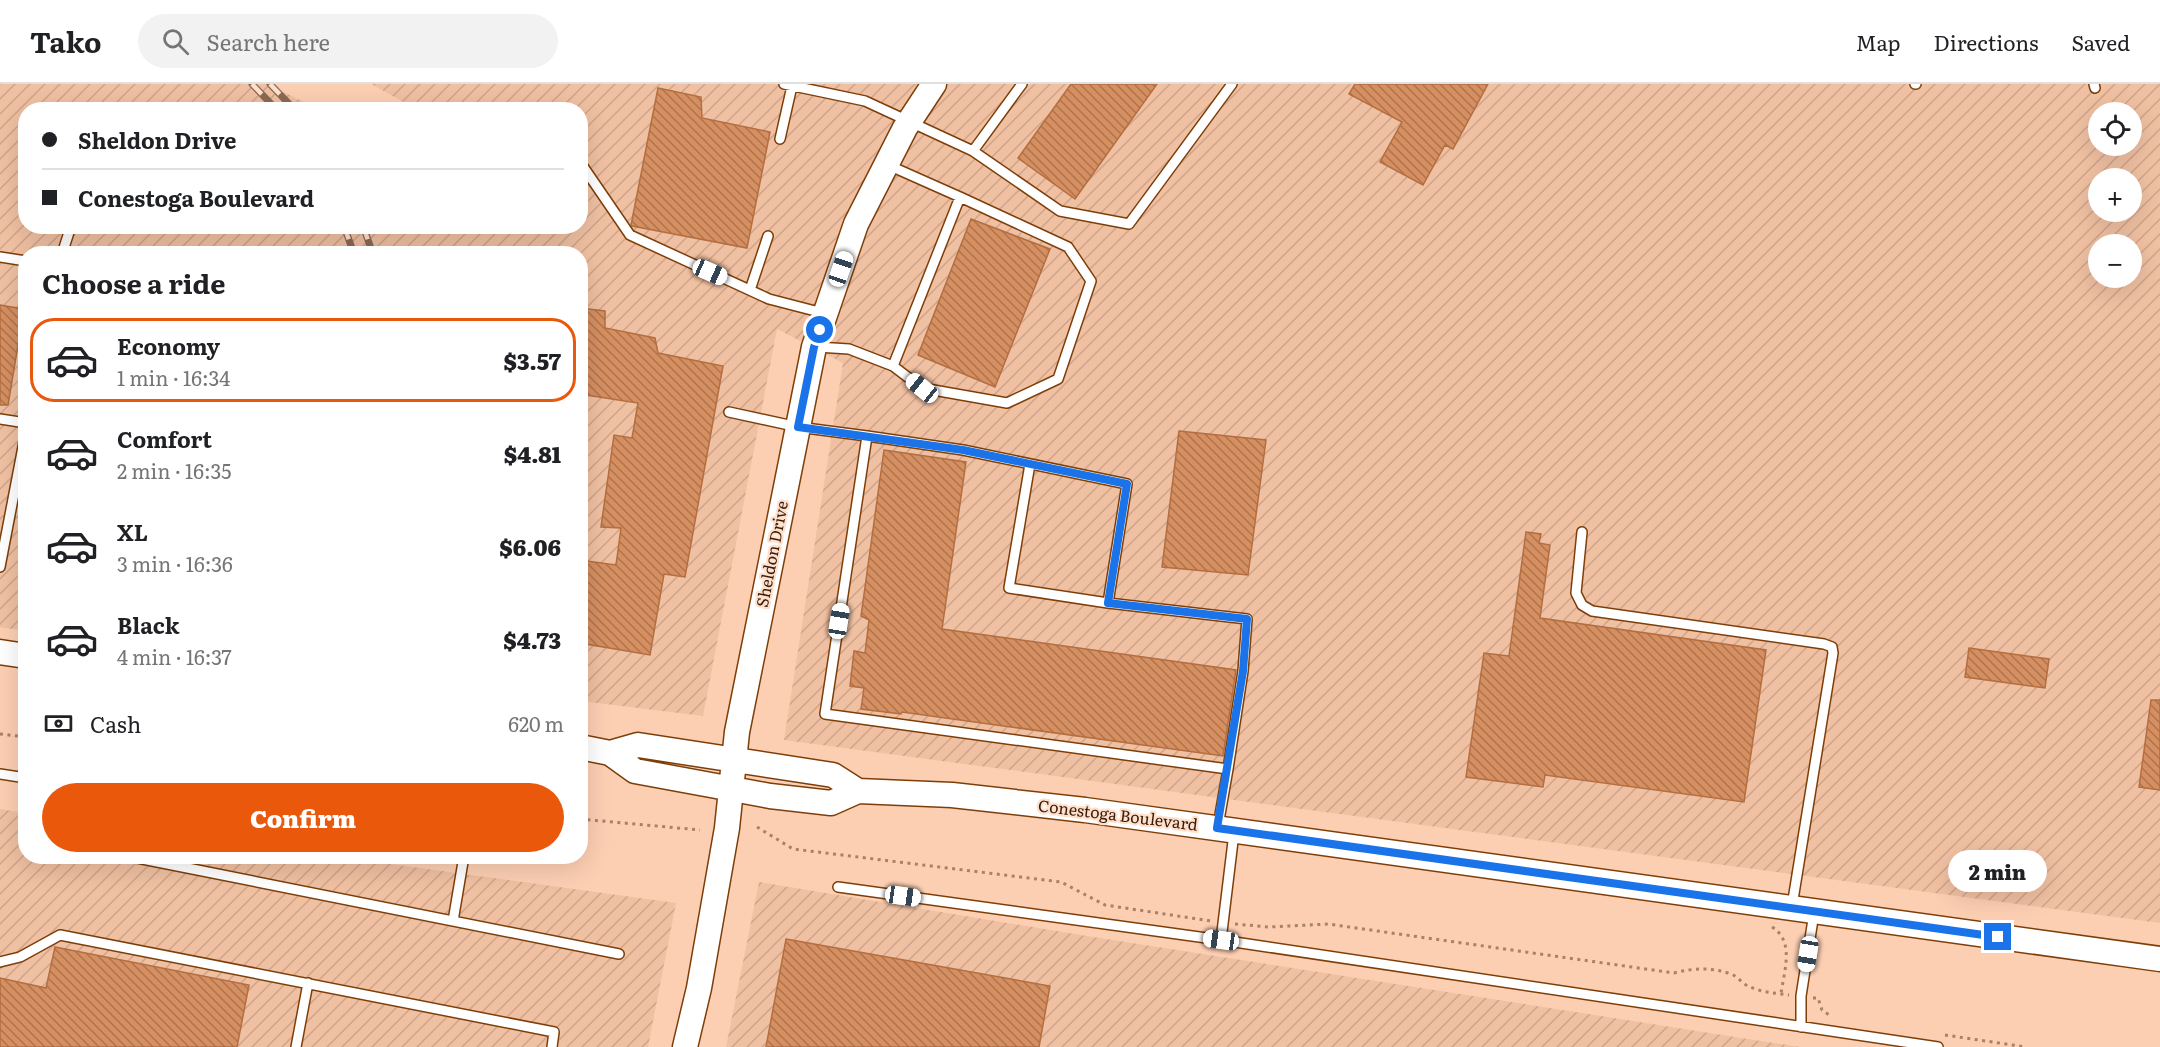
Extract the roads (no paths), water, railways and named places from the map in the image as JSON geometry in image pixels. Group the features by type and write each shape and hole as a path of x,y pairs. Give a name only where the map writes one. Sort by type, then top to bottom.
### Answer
{"street":[{"name":"Sheldon Drive","path":"685,1047 701,976 727,828 737,732 814,347 856,224 908,122 934,84"},
{"path":"0,652 18,655"},
{"name":"Conestoga Boulevard","path":"610,753 639,744 833,775 858,791"},
{"name":"Conestoga Boulevard","path":"588,749 610,753 635,771 731,790 831,803 858,791 952,795 1085,810 2160,959"}],"lane":[{"path":"973,152 1022,84"},
{"path":"780,139 788,85 865,101 973,152 1060,211 1129,224 1232,84"},
{"path":"814,347 849,349 893,366 922,388 1007,402 1058,378 1091,281 1068,247 886,165"},
{"path":"588,174 630,235 769,299 825,314"},
{"path":"893,366 960,197"},
{"path":"750,290 768,236"},
{"path":"0,256 18,259"},
{"path":"729,412 798,427 963,450 1127,484 1108,603"},
{"path":"0,419 18,422"},
{"path":"867,436 825,714 1228,769"},
{"path":"1030,464 1009,588 1108,603 1247,619 1243,671 1228,769 1221,940"},
{"path":"0,567 18,473"},
{"path":"1582,532 1576,593 1582,605 1592,611 1832,647 1803,910 1801,1027"},
{"path":"0,774 18,777"},
{"path":"167,864 619,954"},
{"path":"453,921 463,864"},
{"path":"838,887 1221,940 1938,1047"},
{"path":"0,962 20,957 60,935 554,1032 552,1047"},
{"path":"296,1047 308,983"}],"railway":[{"path":"252,84 269,102"},
{"path":"270,84 287,102"},
{"path":"347,234 351,246"},
{"path":"366,234 370,246"}]}
